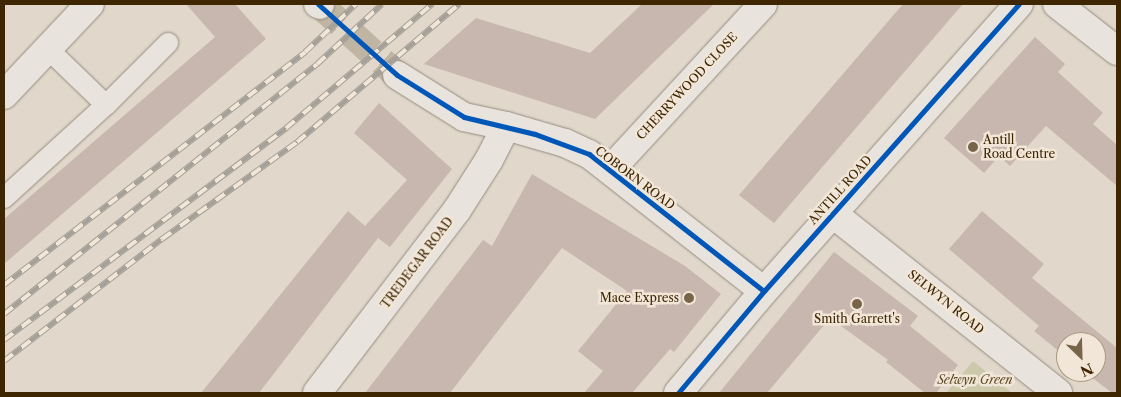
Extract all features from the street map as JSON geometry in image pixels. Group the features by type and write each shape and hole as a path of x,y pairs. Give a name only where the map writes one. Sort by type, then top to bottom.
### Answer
{"street":[{"path":"4,95 90,4"},
{"name":"CHERRYWOOD CLOSE","path":"611,169 763,4"},
{"name":"ANTILL ROAD","path":"678,393 832,212 1020,4"},
{"path":"1056,4 1117,52"},
{"name":"COBORN ROAD","path":"397,75 464,117 506,126 565,143 611,169 764,291"},
{"name":"TREDEGAR ROAD","path":"318,393 457,210 490,160 506,126"},
{"name":"SELWYN ROAD","path":"832,212 1058,393"}],"lane":[{"path":"4,198 106,105 168,43"},
{"path":"48,49 106,105"}],"green space":[{"name":"Selwyn Green","path":"973,361 1012,393 946,393"}],"building":[{"path":"186,4 235,4 266,39 4,264 4,219 215,37"},
{"path":"642,4 714,4 595,119 424,64 476,18 590,53"},
{"path":"903,4 963,4 774,223 739,195"},
{"path":"1035,37 1065,64 1058,72 1103,113 1093,124 1117,145 1117,186 1046,126 1010,166 999,156 984,173 944,138"},
{"path":"379,103 452,169 390,247 378,238 259,393 201,393 348,211 365,226 407,180 354,133"},
{"path":"532,174 685,266 721,294 674,352 670,349 632,393 584,393 603,371 578,351 627,291 562,248 450,393 365,393 483,240 492,246"},
{"path":"982,211 1044,264 1032,278 1098,332 1056,332 1056,349 1034,331 1039,326 949,249"},
{"path":"834,252 918,316 910,326 958,365 936,393 925,393 886,362 888,360 830,318 767,393 719,393"},
{"path":"1106,339 1117,348 1117,393 1112,393 1098,382 1106,382"}],"tunnel":[{"path":"320,5 397,75"}],"railway":[{"path":"4,285 305,52 356,4"},
{"path":"4,314 317,64 382,4"},
{"path":"4,340 286,128 432,4"},
{"path":"4,361 162,239 297,142 459,4"}],"cycle path":[{"path":"318,4 397,75 464,117 535,134 589,154 764,291"},
{"path":"678,393 764,291 1019,4"}],"place":[{"name":"Antill Road Centre","path":"973,147"},
{"name":"Mace Express","path":"689,298"},
{"name":"Smith Garrett's","path":"857,304"}]}
